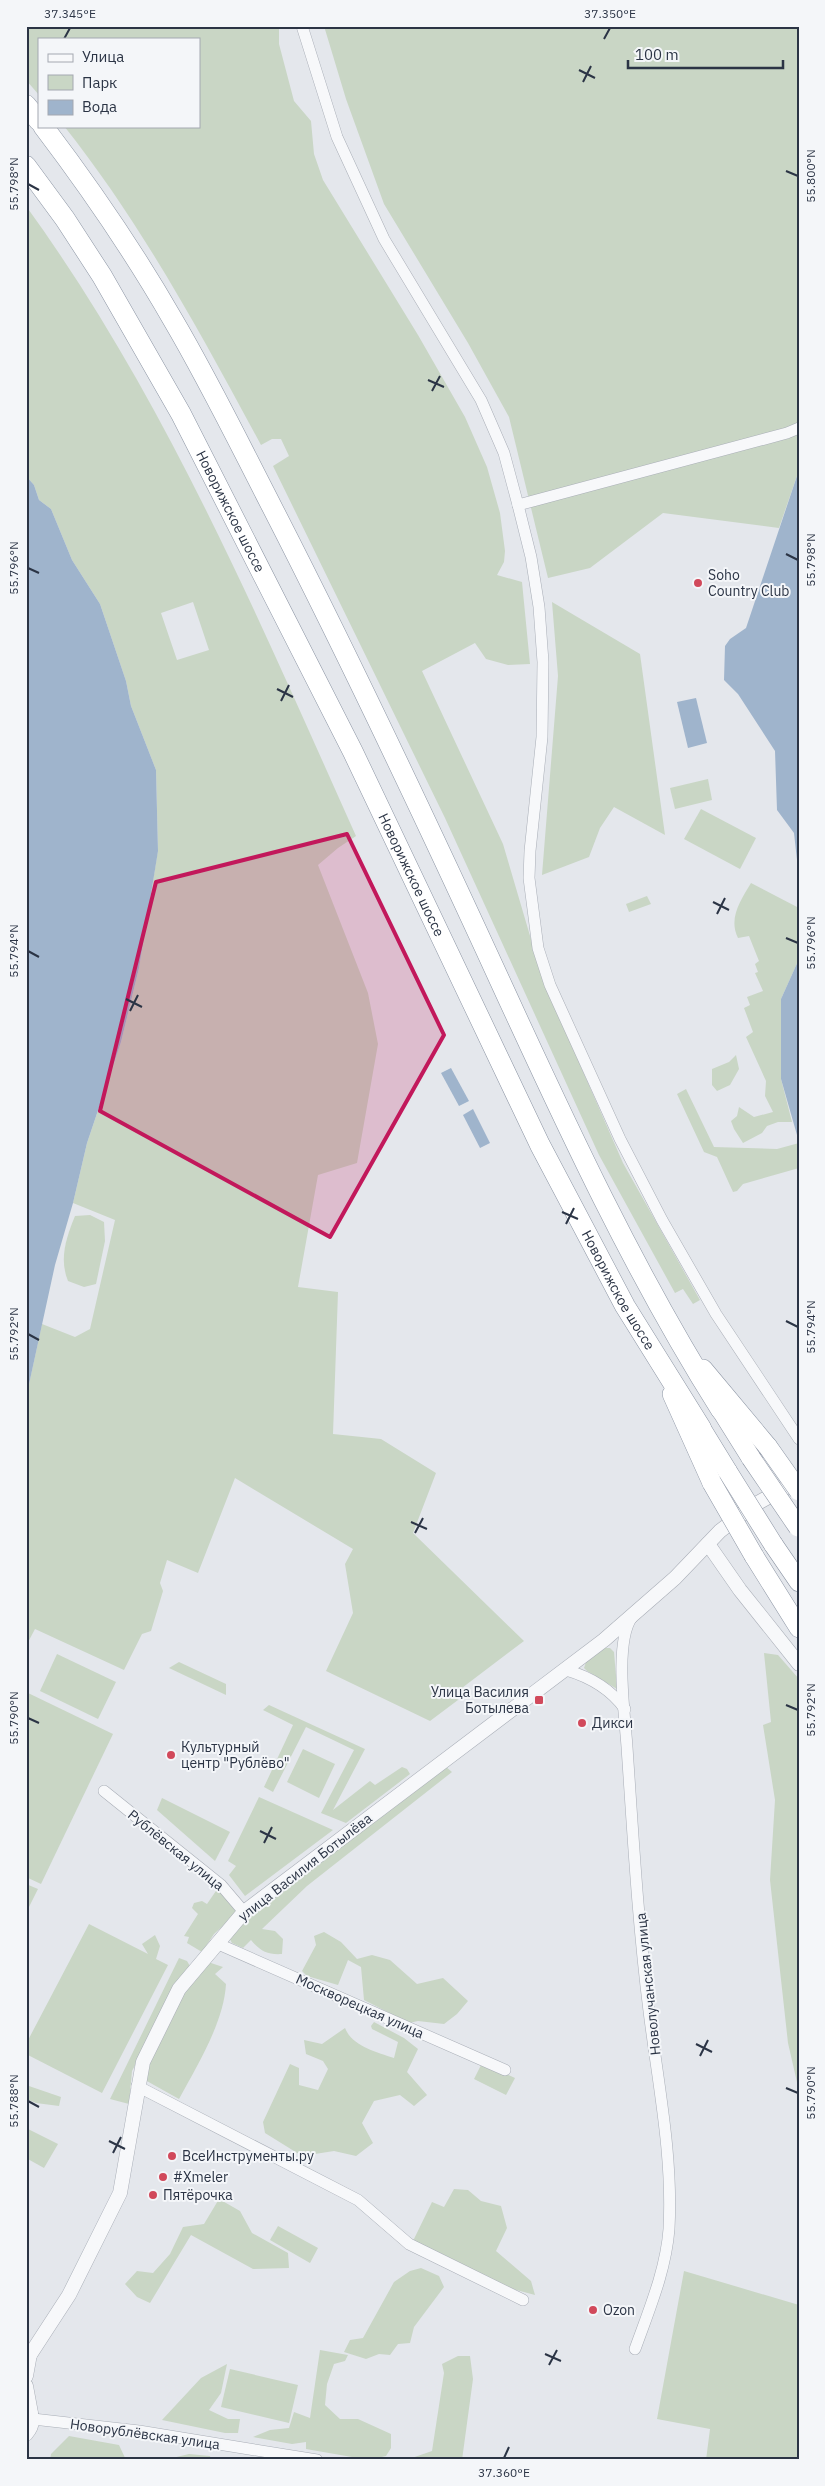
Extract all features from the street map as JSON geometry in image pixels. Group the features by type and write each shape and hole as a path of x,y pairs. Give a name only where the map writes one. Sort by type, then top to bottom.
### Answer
{"highway":[{"path":"26,105 38,120"},
{"name":"Новорижское шоссе","path":"44,128 135,256 175,322 387,738 589,1169 638,1268 721,1410 798,1528"},
{"name":"Новорижское шоссе","path":"26,166 65,219 102,276 186,423 353,752 540,1146 625,1306 773,1544 799,1582"},
{"path":"680,1340 768,1447 799,1491"},
{"path":"656,1357 712,1483 754,1556 799,1628"}],"street":[{"path":"302,26 337,137 384,239 480,400 504,453 518,505 531,557 539,607 544,662 542,737 529,878 538,948 564,1021 620,1139 662,1220 716,1314 799,1439"},
{"path":"518,505 787,434 799,428"},
{"name":"улица Василия Ботылёва","path":"26,2376 28,2358 69,2295 120,2193 137,2086 143,2062 179,1988 216,1943 244,1912 604,1640 632,1617 720,1531 754,1505 799,1480"},
{"path":"708,1544 740,1590 799,1664"},
{"name":"Новолучанская улица","path":"632,1617 625,1630 623,1658 625,1709 634,1843 649,2010 665,2118 669,2230 662,2271 635,2349"},
{"path":"604,1640 616,1647 623,1658"},
{"path":"566,1670 594,1681 618,1699 625,1709"},
{"name":"Рублёвская улица","path":"104,1791 221,1885 244,1912"},
{"name":"Москворецкая улица","path":"216,1943 505,2070"},
{"path":"137,2086 358,2200 409,2244 523,2300"},
{"path":"26,2386 30,2413 26,2434"},
{"name":"Новорублёвская улица","path":"30,2413 317,2460"}],"highlighted area":[{"path":"347,834 444,1035 330,1237 100,1111 156,882"}],"green space":[{"path":"26,26 279,26 279,44 294,101 311,121 314,154 323,180 418,335 465,417 487,467 500,513 505,551 504,562 497,575 522,582 530,664 508,665 486,659 475,643 422,671 503,844 543,980 623,1163 700,1300 693,1304 683,1289 675,1293 599,1155 445,818 273,466 289,456 281,439 272,439 261,445 170,281 119,202 66,128 200,128 200,38 38,38 38,94 26,80"},
{"path":"324,26 799,26 799,470 779,528 663,513 590,568 548,578 509,417 468,343 384,204 346,99"},
{"path":"26,206 76,280 123,355 166,433 246,593 356,836 318,865 368,993 378,1044 357,1163 318,1175 298,1287 338,1292 333,1434 381,1439 436,1473 413,1533 524,1641 454,1694 458,1700 430,1721 326,1671 353,1613 345,1564 353,1549 235,1478 198,1573 167,1560 160,1583 163,1591 151,1631 142,1634 124,1670 35,1629 26,1646 26,1398 42,1324 75,1337 90,1329 115,1220 73,1203 87,1143 121,1042 139,968 158,850 156,770 131,706 126,681 100,604 72,560 51,509 39,500 34,485 26,476","holes":["193,602 209,650 177,660 161,613"]},
{"path":"552,602 640,654 665,835 614,807 600,828 589,857 542,875 558,676"},
{"path":"708,779 712,800 675,809 670,788"},
{"path":"701,809 756,838 740,869 684,839"},
{"path":"751,883 799,908 799,959 781,999 781,1079 792,1122 778,1122 767,1126 762,1133 743,1143 731,1121 737,1116 739,1107 754,1117 773,1112 765,1096 766,1081 746,1037 753,1032 744,1008 750,1005 747,997 763,991 755,973 758,972 755,964 759,961 749,936 738,938 734,923 737,909"},
{"path":"647,896 651,904 629,912 626,904"},
{"path":"736,1055 739,1069 730,1085 717,1091 712,1085 712,1069 729,1062"},
{"path":"686,1089 714,1147 777,1149 799,1143 799,1168 743,1184 737,1191 733,1192 717,1157 704,1152 677,1094"},
{"path":"90,1215 104,1222 105,1241 96,1284 84,1287 68,1281 65,1273 64,1257 66,1240 75,1216"},
{"path":"605,1648 610,1648 614,1652 617,1689 584,1668 586,1662"},
{"path":"764,1653 778,1655 799,1679 799,2091 788,2043 770,1880 775,1800 763,1725 771,1722"},
{"path":"57,1654 116,1682 98,1719 40,1691"},
{"path":"179,1662 226,1684 226,1695 169,1668"},
{"path":"26,1692 113,1734 41,1884 26,1877"},
{"path":"269,1705 365,1749 333,1810 370,1781 375,1785 402,1767 407,1769 410,1774 346,1823 321,1813 354,1750 306,1727 273,1792 264,1787 293,1725 263,1710"},
{"path":"303,1749 335,1764 319,1798 287,1782"},
{"path":"445,1766 452,1772 307,1886 262,1929 275,1931 283,1939 282,1954 273,1954 265,1951 251,1940 243,1948 232,1943 228,1936 240,1922"},
{"path":"259,1797 333,1830 245,1896 229,1875 236,1866 228,1861"},
{"path":"162,1798 230,1832 215,1861 157,1810"},
{"path":"26,1884 38,1889 26,1913"},
{"path":"218,1888 239,1911 214,1934 202,1952 187,1943 189,1937 184,1936 198,1914 192,1908 194,1903 202,1901 207,1904"},
{"path":"89,1924 148,1954 142,1944 155,1935 160,1946 156,1959 168,1965 102,2093 26,2054 26,2044"},
{"path":"324,1932 341,1942 357,1959 372,1955 390,1960 417,1984 443,1978 468,2001 457,2014 444,2024 418,2021 409,2023 364,2000 361,1967 348,1960 338,1985 307,1976 302,1971 316,1945 314,1936"},
{"path":"179,1958 187,1961 191,1968 176,1988 132,2071 129,2104 110,2099"},
{"path":"208,1962 223,1967 215,1974 226,1984 224,1998 215,2028 179,2099 145,2080 148,2065 160,2033 179,2002"},
{"path":"374,2022 404,2038 418,2049 407,2072 427,2095 414,2106 400,2095 374,2101 362,2123 373,2143 356,2156 334,2151 302,2156 265,2133 263,2122 290,2064 299,2068 299,2085 318,2090 328,2069 323,2061 306,2054 304,2040 322,2044 345,2028 348,2034 359,2044 372,2051 394,2058 398,2042 372,2029 371,2026"},
{"path":"482,2063 515,2078 506,2095 474,2079"},
{"path":"26,2085 61,2097 59,2106 36,2103 26,2099"},
{"path":"26,2128 58,2144 44,2168 26,2158"},
{"path":"454,2189 468,2190 481,2201 501,2206 507,2228 496,2251 531,2281 535,2295 509,2288 413,2241 432,2202 444,2207"},
{"path":"219,2199 240,2211 252,2233 288,2253 289,2268 253,2269 191,2235 150,2303 137,2297 125,2284 137,2271 153,2273 170,2254 183,2227 204,2224"},
{"path":"278,2226 318,2248 310,2263 270,2240"},
{"path":"421,2268 439,2276 444,2287 414,2327 410,2343 398,2344 390,2355 379,2354 366,2359 344,2352 350,2340 363,2338 394,2282 410,2271"},
{"path":"684,2271 799,2305 799,2460 706,2460 710,2429 657,2419"},
{"path":"320,2350 348,2355 345,2361 334,2364 327,2384 325,2405 340,2419 358,2419 391,2434 391,2448 386,2456 369,2460 306,2449 306,2442 292,2444 253,2437 270,2430 289,2428 294,2412 310,2418"},
{"path":"458,2356 470,2356 473,2379 462,2460 406,2460 432,2451 444,2373 442,2364"},
{"path":"227,2364 221,2393 209,2410 228,2419 240,2419 238,2433 225,2433 162,2420 201,2378"},
{"path":"230,2369 298,2385 289,2423 221,2407"},
{"path":"69,2436 119,2445 126,2460 50,2460 51,2454"},
{"path":"189,2454 210,2456 211,2460 164,2460"}],"water":[{"path":"799,470 799,878 794,833 777,810 775,751 738,694 724,680 725,646 730,639 746,628"},
{"path":"26,476 34,485 39,500 51,509 72,560 100,604 126,681 131,706 156,770 158,851 139,968 121,1042 87,1143 73,1203 55,1265 26,1398"},
{"path":"696,698 707,743 688,748 677,702"},
{"path":"799,959 799,1142 781,1079 781,999"},
{"path":"451,1068 469,1101 459,1106 441,1073"},
{"path":"473,1109 490,1143 480,1148 463,1115"}],"place":[{"name":"Soho Country Club","path":"698,583"},
{"name":"Улица Василия Ботылева","path":"539,1700"},
{"name":"Дикси","path":"582,1723"},
{"name":"Культурный центр \"Рублёво\"","path":"171,1755"},
{"name":"ВсеИнструменты.ру","path":"172,2156"},
{"name":"#Xmeler","path":"163,2177"},
{"name":"Пятёрочка","path":"153,2195"},
{"name":"Ozon","path":"593,2310"}]}
